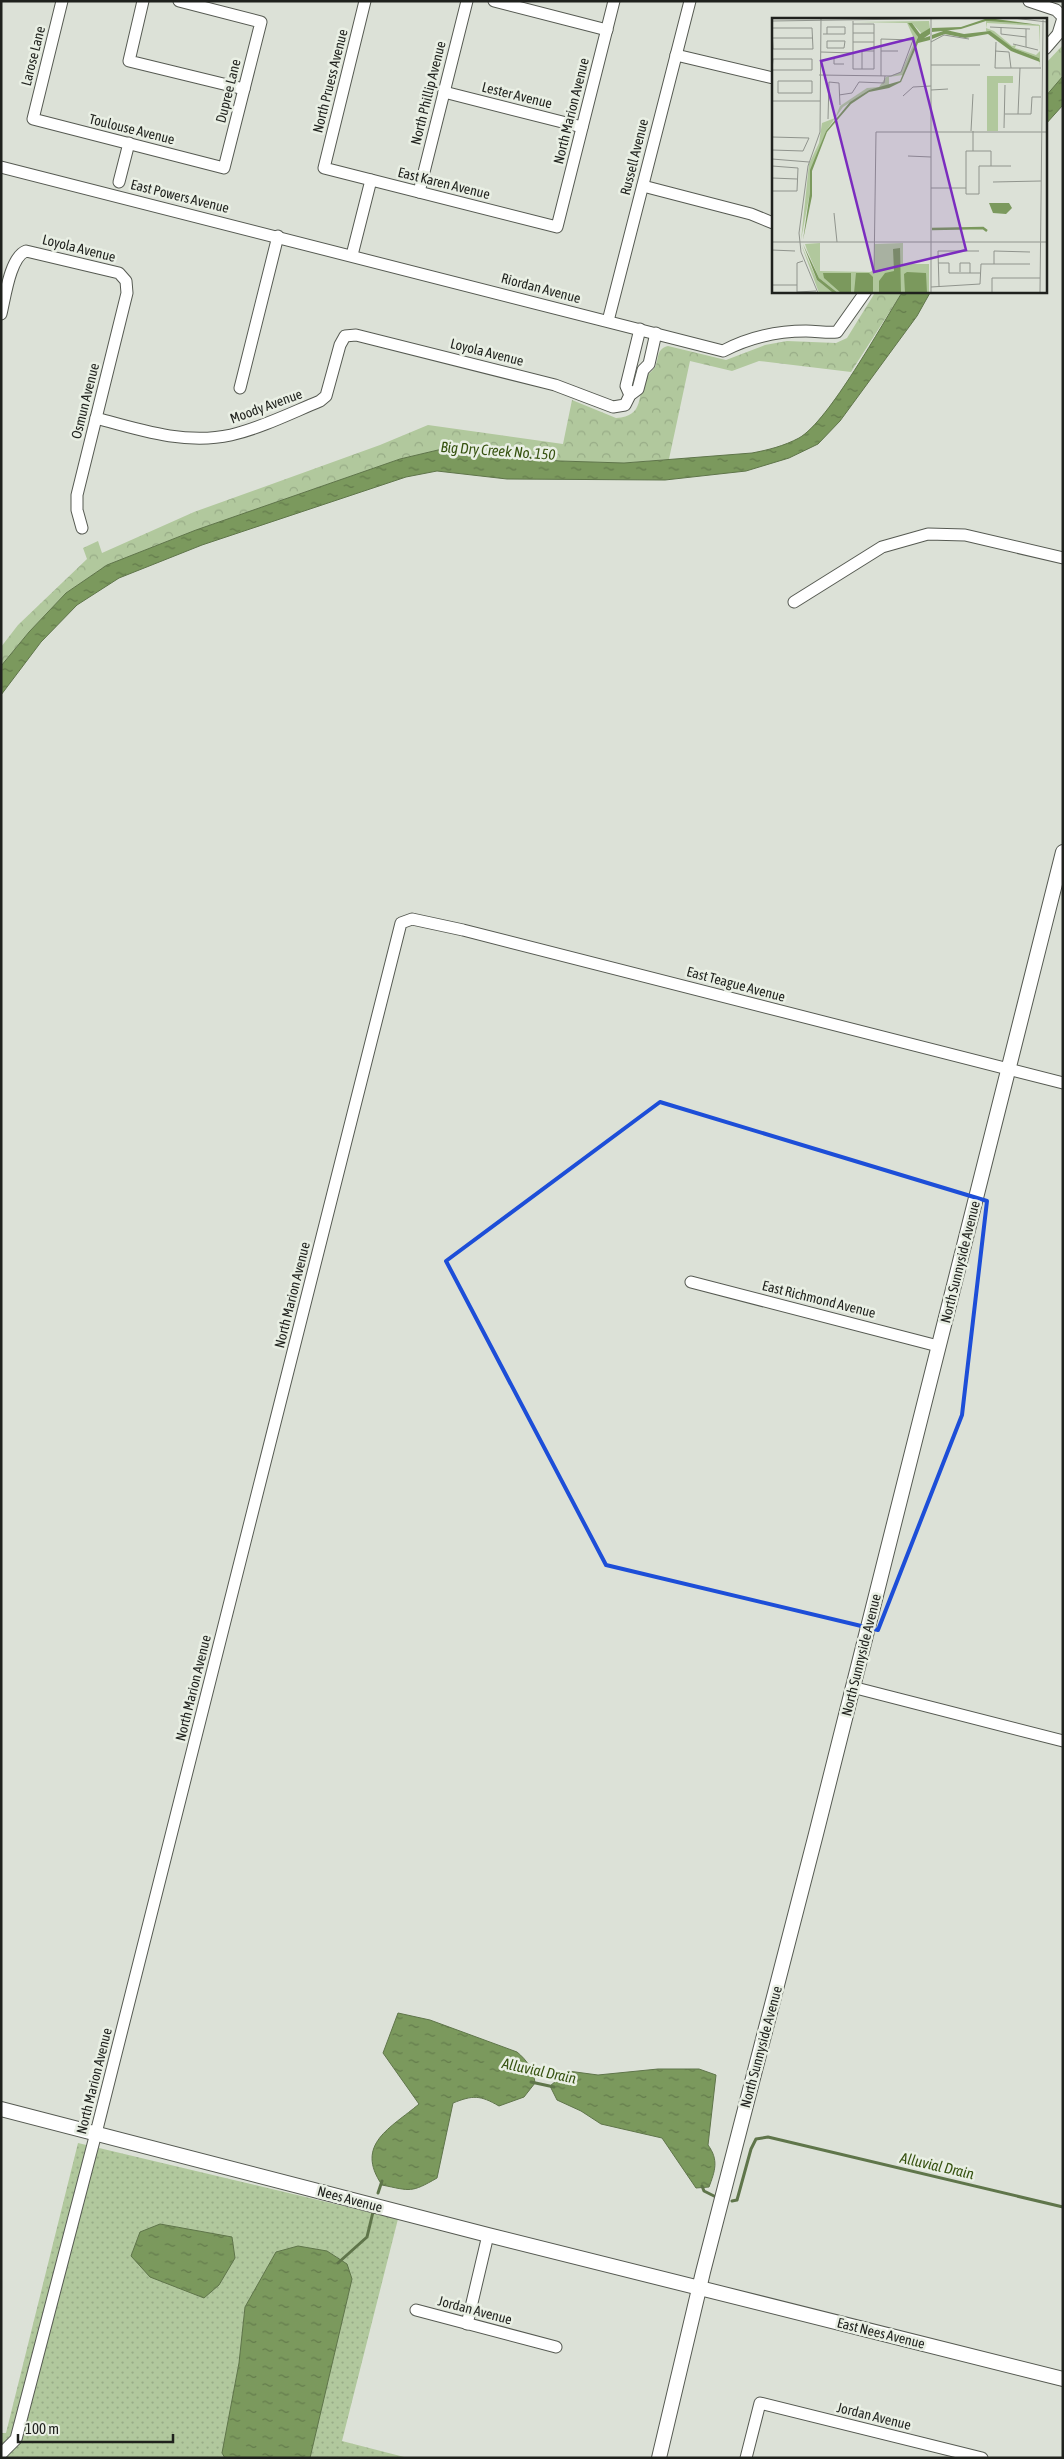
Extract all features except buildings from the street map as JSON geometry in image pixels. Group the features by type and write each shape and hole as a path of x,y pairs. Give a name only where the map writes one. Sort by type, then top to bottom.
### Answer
{"main road":[{"name":"North Sunnyside Avenue","path":"659,2458 700,2287 1063,852"},
{"name":"Nees Avenue","path":"1,2109 488,2235 700,2287"},
{"name":"East Nees Avenue","path":"700,2287 1063,2379"}],"street":[{"name":"Larose Lane","path":"33,119 62,1"},
{"path":"143,1 129,61 244,90"},
{"path":"179,1 204,4"},
{"name":"North Pruess Avenue","path":"324,168 365,1"},
{"name":"North Phillip Avenue","path":"419,192 467,1"},
{"path":"494,1 607,30"},
{"name":"North Marion Avenue","path":"557,228 614,1"},
{"name":"Russell Avenue","path":"608,321 690,1"},
{"path":"1029,1 1056,10 1063,18 1058,34 1046,48"},
{"name":"Dupree Lane","path":"204,4 262,22 224,168"},
{"path":"676,55 772,78"},
{"name":"Lester Avenue","path":"444,92 582,127"},
{"name":"Toulouse Avenue","path":"33,119 224,168"},
{"path":"119,182 129,143"},
{"name":"East Powers Avenue","path":"1,167 352,255"},
{"name":"East Karen Avenue","path":"324,168 557,228"},
{"path":"352,255 371,180"},
{"path":"643,186 751,214 772,223"},
{"path":"240,388 278,236"},
{"name":"Loyola Avenue","path":"1,314 15,262 20,253 32,251 119,273 126,281"},
{"name":"Riordan Avenue","path":"352,255 723,351 746,340 765,334 788,331 838,332 865,292"},
{"name":"Osmun Avenue","path":"82,528 77,510 77,495 127,293 126,281"},
{"path":"640,329 637,369 649,364 656,333"},
{"name":"Loyola Avenue","path":"326,396 340,345 345,336 356,335 542,382 613,408 625,406 630,395 626,386 637,369"},
{"name":"Moody Avenue","path":"96,418 161,435 197,438 216,437 245,430 320,401 326,396"},
{"path":"794,602 882,547 928,534 964,535 1063,558"},
{"name":"East Teague Avenue","path":"401,923 412,919 464,930 1063,1083"},
{"name":"North Marion Avenue","path":"1,2454 16,2440 96,2133 401,923"},
{"name":"East Richmond Avenue","path":"691,1282 938,1346"},
{"path":"852,1687 1063,1741"},
{"path":"466,2324 488,2235"},
{"name":"Jordan Avenue","path":"416,2310 556,2347"},
{"name":"Jordan Avenue","path":"746,2458 760,2403 982,2458"}],"highlighted area":[{"path":"660,1102 987,1201 962,1415 878,1630 606,1565 446,1261"}],"green space":[{"path":"1063,45 1063,76 1046,96 1046,63"},
{"path":"875,292 902,292 851,372 759,361 732,371 690,361 669,459 624,463 560,461 438,450 400,459 196,530 107,565 66,593 29,632 1,666 1,647 18,625 87,559 83,548 98,541 102,553 194,512 380,445 428,425 563,444 572,400 616,418 632,413 638,404 646,377 655,367 659,353 664,347 668,346 726,360 765,345 787,341 836,343 847,338"},
{"path":"78,2143 398,2219 342,2441 408,2458 1,2458 1,2433 6,2433"}],"water":[{"path":"1063,76 1063,105 1046,124 1046,96"},
{"path":"902,292 930,292 917,316 840,421 818,444 789,458 746,471 665,480 507,479 437,471 406,477 202,545 119,578 77,605 41,642 1,695 1,666 29,632 66,593 107,565 196,530 400,459 438,450 560,461 624,463 752,453 776,447 799,438 811,428 840,393"},
{"path":"398,2013 430,2020 517,2052 529,2066 535,2083 524,2097 499,2106 476,2097 453,2103 437,2178 422,2186 411,2189 399,2189 382,2185 374,2171 372,2158 379,2138 419,2104 383,2053"},
{"path":"658,2069 699,2069 716,2075 708,2145 714,2156 715,2166 709,2187 696,2188 662,2138 601,2124 581,2111 557,2100 550,2086 568,2071 598,2075"},
{"path":"160,2224 232,2237 235,2258 219,2285 204,2298 150,2277 131,2256 140,2232"},
{"path":"298,2246 327,2251 347,2264 352,2279 310,2458 225,2458 222,2453 239,2363 245,2307 276,2252"}],"waterway":[{"name":"Alluvial Drain","path":"531,2082 554,2087"},
{"name":"Alluvial Drain","path":"732,2201 737,2200 751,2149 756,2139 768,2137 1063,2207"},
{"name":"Alluvial Drain","path":"378,2193 382,2181"},
{"name":"Alluvial Drain","path":"702,2186 704,2191 714,2196"},
{"name":"Alluvial Drain","path":"338,2263 367,2237 373,2212"}],"water label":[{"name":"Big Dry Creek No. 150","path":"498,451"}]}
